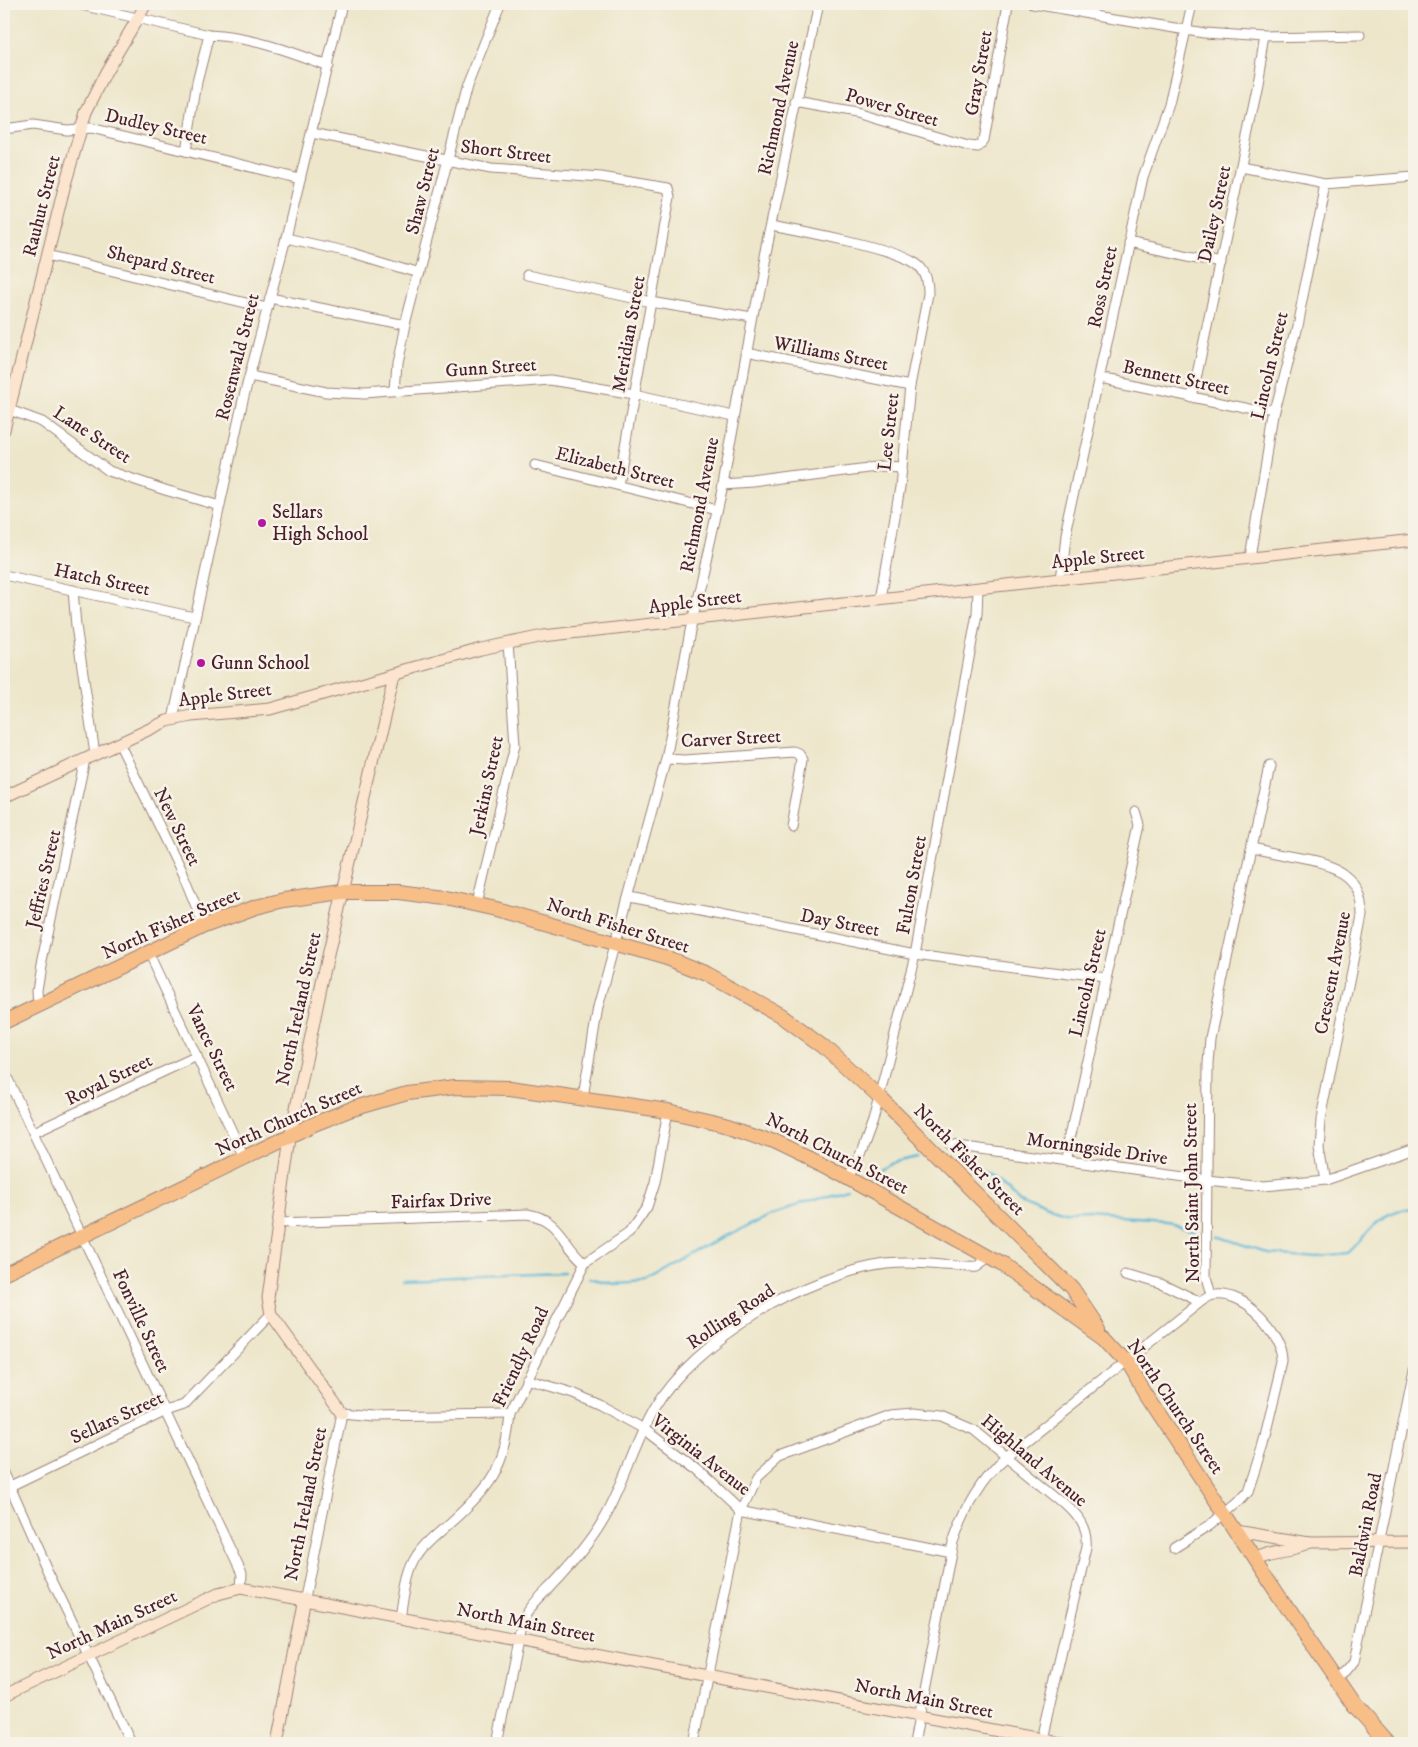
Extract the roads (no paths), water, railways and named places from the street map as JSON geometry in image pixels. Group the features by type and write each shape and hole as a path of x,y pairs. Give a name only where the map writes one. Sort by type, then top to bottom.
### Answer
{"main road":[{"name":"North Fisher Street","path":"4,1022 204,926 268,904 342,892 412,893 477,904 617,943 690,967 756,1000 810,1036 850,1068 1071,1289 1104,1338"},
{"name":"North Church Street","path":"4,1274 244,1157 349,1110 406,1093 482,1087 583,1097 668,1111 749,1131 796,1151 848,1178 989,1257 1026,1280 1104,1338 1127,1363 1224,1513 1338,1682 1366,1720 1388,1743"}],"street":[{"path":"77,4 139,17 209,35 231,36 260,42 328,66"},
{"name":"Rauhut Street","path":"4,430 6,409 80,129 100,84 146,4"},
{"name":"Rosenwald Street","path":"173,719 194,617 250,376 312,133 342,4"},
{"name":"Shaw Street","path":"395,391 396,365 405,325 467,86 500,4"},
{"name":"Richmond Avenue","path":"583,1097 598,1007 630,897 666,759 723,485 752,319 818,4"},
{"name":"Gray Street","path":"978,147 984,140 1008,4"},
{"path":"1034,4 1186,30 1266,37 1360,35"},
{"name":"Ross Street","path":"1060,580 1065,537 1143,177 1169,104 1192,4"},
{"path":"186,151 196,90 209,35"},
{"name":"Dailey Street","path":"1192,398 1241,167 1266,37"},
{"name":"Power Street","path":"796,102 839,109 968,146 978,147"},
{"name":"Dudley Street","path":"4,129 33,125 67,130 91,128 300,179"},
{"name":"Short Street","path":"312,133 512,172 601,177 668,188"},
{"path":"1241,167 1326,184 1414,177"},
{"name":"Lincoln Street","path":"1250,558 1274,414 1297,325 1326,184"},
{"name":"Meridian Street","path":"618,486 670,197 668,188"},
{"name":"Lee Street","path":"771,225 814,233 900,255 914,261 923,270 926,279 928,294 910,386 902,467 882,599"},
{"path":"286,238 353,253 419,274"},
{"path":"1128,243 1221,262"},
{"name":"Shepard Street","path":"47,255 267,308"},
{"path":"527,275 652,302 752,319"},
{"path":"270,298 405,325"},
{"name":"Williams Street","path":"746,353 910,386"},
{"name":"Gunn Street","path":"250,376 303,388 337,393 395,391 550,380 634,394 734,416"},
{"name":"Bennett Street","path":"1100,378 1274,414"},
{"name":"Lane Street","path":"6,409 50,426 110,471 220,506"},
{"name":"Elizabeth Street","path":"535,465 717,510"},
{"path":"723,485 754,483 883,466 902,467"},
{"name":"Apple Street","path":"4,797 173,719 270,709 508,643 694,619 1414,540"},
{"name":"Hatch Street","path":"4,575 194,617"},
{"name":"Fulton Street","path":"848,1178 868,1136 916,954 978,614 978,589"},
{"name":"Jeffries Street","path":"38,1006 37,990 41,966 90,756 73,590"},
{"name":"Jerkins Street","path":"477,904 515,745 508,643"},
{"name":"North Ireland Street","path":"305,1598 342,1413 270,1314 268,1298 290,1137 342,892 394,674"},
{"name":"New Street","path":"119,743 185,879 204,926"},
{"name":"Carver Street","path":"666,759 685,760 798,752 803,759 791,826"},
{"name":"North Saint John Street","path":"914,1743 951,1552 969,1501 988,1474 1007,1456 1127,1363 1200,1302 1211,1296 1206,1277 1210,1038 1269,766"},
{"name":"Lincoln Street","path":"1066,1161 1140,825 1136,812"},
{"name":"Crescent Avenue","path":"1251,848 1336,868 1351,880 1360,897 1362,916 1321,1120 1320,1145 1325,1180"},
{"name":"Day Street","path":"630,897 916,954 1105,979"},
{"name":"Vance Street","path":"148,953 244,1157"},
{"name":"Royal Street","path":"34,1132 197,1056"},
{"name":"Fonville Street","path":"4,1071 242,1574 241,1588"},
{"name":"Friendly Road","path":"401,1618 408,1579 414,1562 424,1546 482,1494 491,1481 507,1441 510,1414 585,1263 629,1233 647,1207 655,1182 668,1111"},
{"name":"Morningside Drive","path":"951,1145 1263,1186 1325,1180 1414,1149"},
{"name":"Fairfax Drive","path":"278,1224 527,1214 541,1217 551,1223 561,1233 572,1252 585,1263"},
{"name":"Rolling Road","path":"497,1743 522,1622 528,1610 580,1553 602,1522 615,1499 644,1429 668,1388 695,1359 729,1333 799,1291 830,1277 870,1266 902,1263 972,1268 983,1264 989,1257"},
{"path":"1128,1273 1161,1283 1200,1302"},
{"path":"1174,1548 1224,1513 1248,1491 1263,1445 1284,1353 1280,1342 1250,1306 1229,1296 1211,1296"},
{"name":"Sellars Street","path":"7,1487 184,1405 270,1314"},
{"name":"Baldwin Road","path":"1338,1682 1354,1662 1414,1370"},
{"name":"Virginia Avenue","path":"526,1379 582,1397 644,1429 698,1470 741,1510 951,1552"},
{"path":"342,1413 371,1416 510,1414"},
{"name":"Highland Avenue","path":"694,1743 741,1510 756,1478 780,1456 890,1415 914,1413 931,1414 959,1422 974,1430 1076,1515 1086,1535 1086,1548 1041,1739"},
{"path":"4,1472 7,1487 131,1743"},
{"path":"1237,1531 1310,1543 1414,1542"},
{"path":"1255,1559 1279,1550 1297,1549 1310,1543"},
{"name":"North Main Street","path":"4,1696 218,1594 241,1588 305,1598 401,1618 1062,1743"},
{"path":"276,1743 305,1598"}],"waterway":[{"path":"869,1175 890,1163 918,1157"},
{"path":"967,1164 991,1175 1020,1202 1048,1214 1069,1220 1090,1219 1168,1224 1195,1231"},
{"path":"589,1278 615,1284 648,1282 722,1239 774,1213 847,1189"},
{"path":"1217,1236 1265,1252 1310,1256 1348,1253 1383,1217 1414,1208"},
{"path":"402,1279 565,1273"}],"place":[{"name":"Sellars High School","path":"262,523"},
{"name":"Gunn School","path":"201,663"}]}
